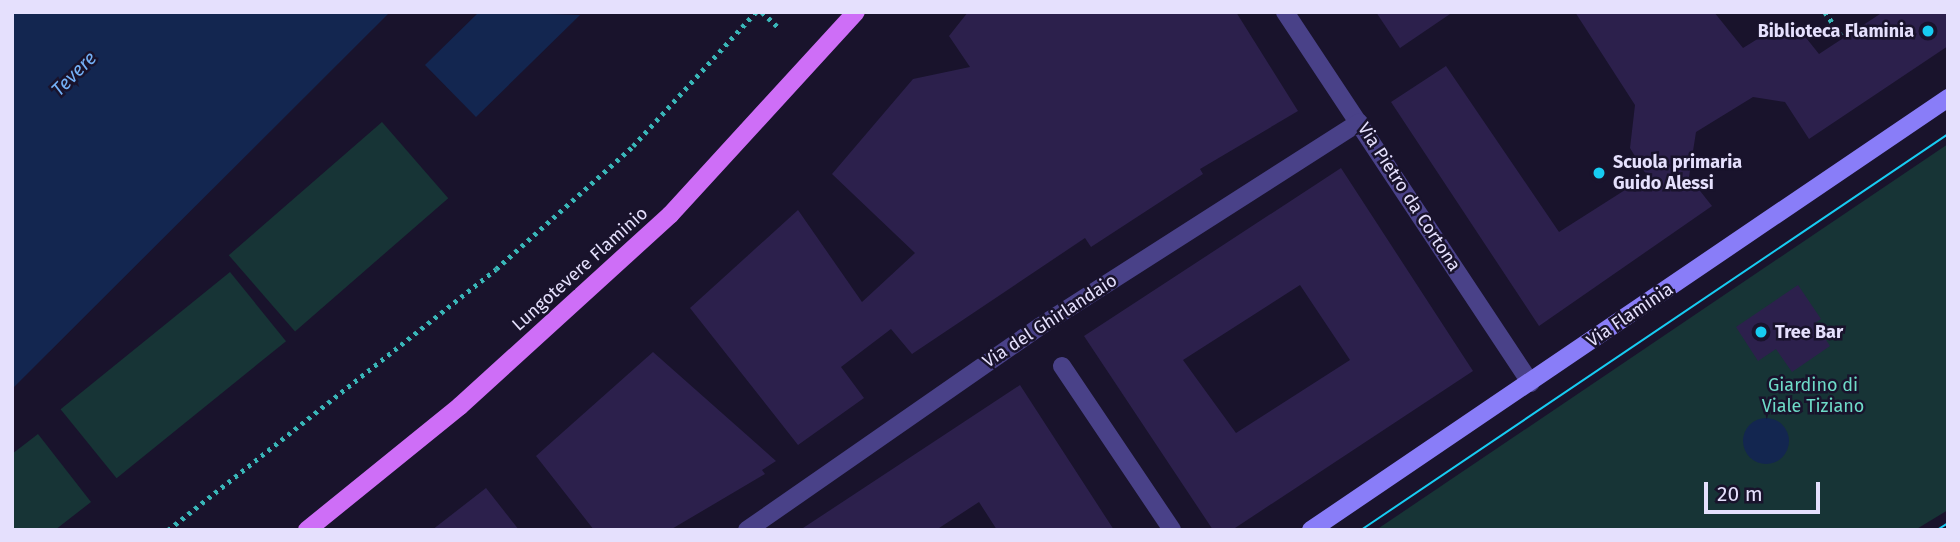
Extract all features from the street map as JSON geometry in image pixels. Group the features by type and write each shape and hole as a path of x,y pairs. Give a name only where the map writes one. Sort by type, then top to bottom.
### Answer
{"main road":[{"name":"Lungotevere Flaminio","path":"307,530 460,406 670,215 856,12"}],"street":[{"name":"Via Pietro da Cortona","path":"1285,12 1531,383"},
{"name":"Via Flaminia","path":"1311,530 1531,383 1948,97"},
{"name":"Via del Ghirlandaio","path":"747,530 1038,327 1359,122"},
{"path":"1062,366 1172,530"}],"path":[{"path":"167,530 496,269 633,146 756,12"},
{"path":"762,12 777,26"},
{"path":"1825,12 1843,38"}],"green space":[{"path":"382,122 448,198 295,331 229,255"},
{"name":"Giardino di Viale Tiziano","path":"1948,144 1948,510 1915,530 1376,530"},
{"path":"230,272 286,341 117,478 61,409"},
{"path":"38,434 91,502 55,530 12,530 12,454"}],"water":[{"name":"Tevere","path":"12,12 390,12 12,389"},
{"path":"479,12 580,15 476,117 425,65"},
{"path":"1766,418 1782,425 1789,441 1782,457 1766,464 1750,457 1743,441 1750,425"}],"building":[{"path":"968,12 1236,12 1298,111 1200,169 1203,174 1091,247 1085,238 912,354 891,329 841,367 864,398 798,445 690,308 798,210 862,302 915,253 832,174 913,79 970,67 949,36"},
{"path":"1376,12 1453,12 1400,48"},
{"path":"1575,12 1714,12 1743,48 1772,30 1799,29 1819,54 1883,12 1948,12 1948,46 1809,139 1785,102 1753,97 1696,132 1689,177 1712,206 1539,326 1391,102 1446,66 1559,232 1647,176 1630,148 1635,105"},
{"path":"1341,168 1473,371 1232,530 1213,530 1084,336","holes":["1300,285 1350,360 1236,433 1183,360"]},
{"path":"1798,285 1821,319 1815,323 1830,346 1792,372 1776,349 1758,361 1736,327"},
{"path":"653,352 776,461 762,470 765,474 670,530 594,530 536,456"},
{"path":"1020,385 1114,530 997,530 979,502 936,530 800,530"},
{"path":"486,488 519,530 432,530"}],"tram line":[{"path":"1361,530 1948,134"},
{"path":"1937,530 1948,523"}],"place":[{"name":"Biblioteca Flaminia","path":"1928,31"},
{"name":"Scuola primaria Guido Alessi","path":"1599,173"},
{"name":"Tree Bar","path":"1761,332"}]}
